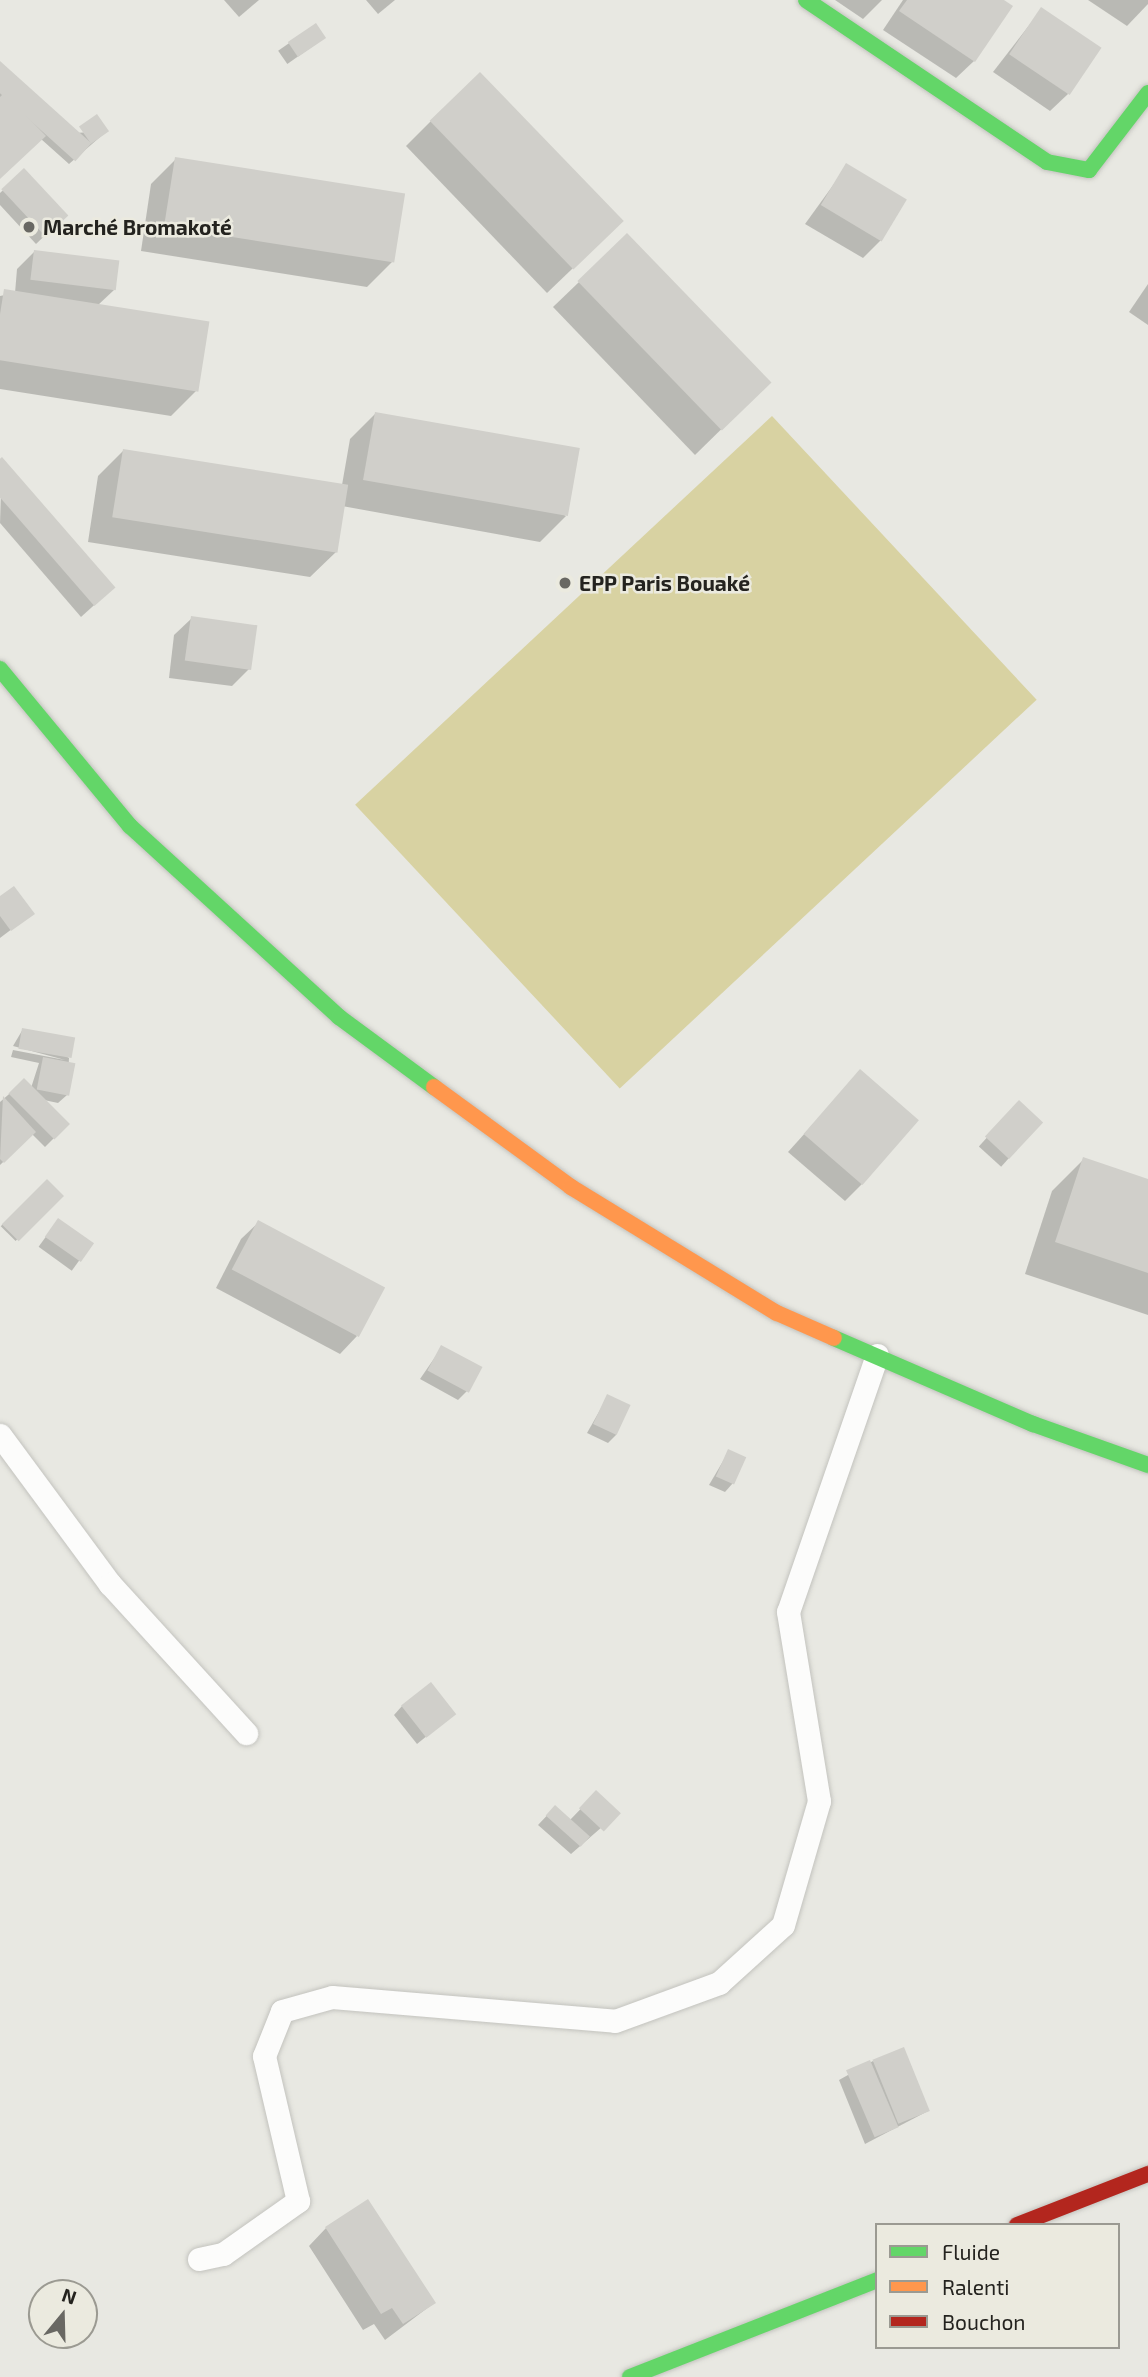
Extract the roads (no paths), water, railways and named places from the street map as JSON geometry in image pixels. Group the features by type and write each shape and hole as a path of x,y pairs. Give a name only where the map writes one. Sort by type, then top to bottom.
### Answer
{"street":[{"path":"806,0 1047,162 1089,170 1148,93"},
{"path":"0,669 130,826 339,1017 571,1187 777,1312 1148,1465"},
{"path":"1022,2223 1148,2174"},
{"path":"629,2377 875,2281"}],"lane":[{"path":"199,2259 223,2254 298,2201 264,2056 282,2011 332,1997 615,2021 719,1983 783,1925 819,1801 788,1612 877,1355"},
{"path":"0,1435 110,1584 246,1733"}],"place":[{"name":"Marché Bromakoté","path":"29,227"},
{"name":"EPP Paris Bouaké","path":"565,583"}]}
